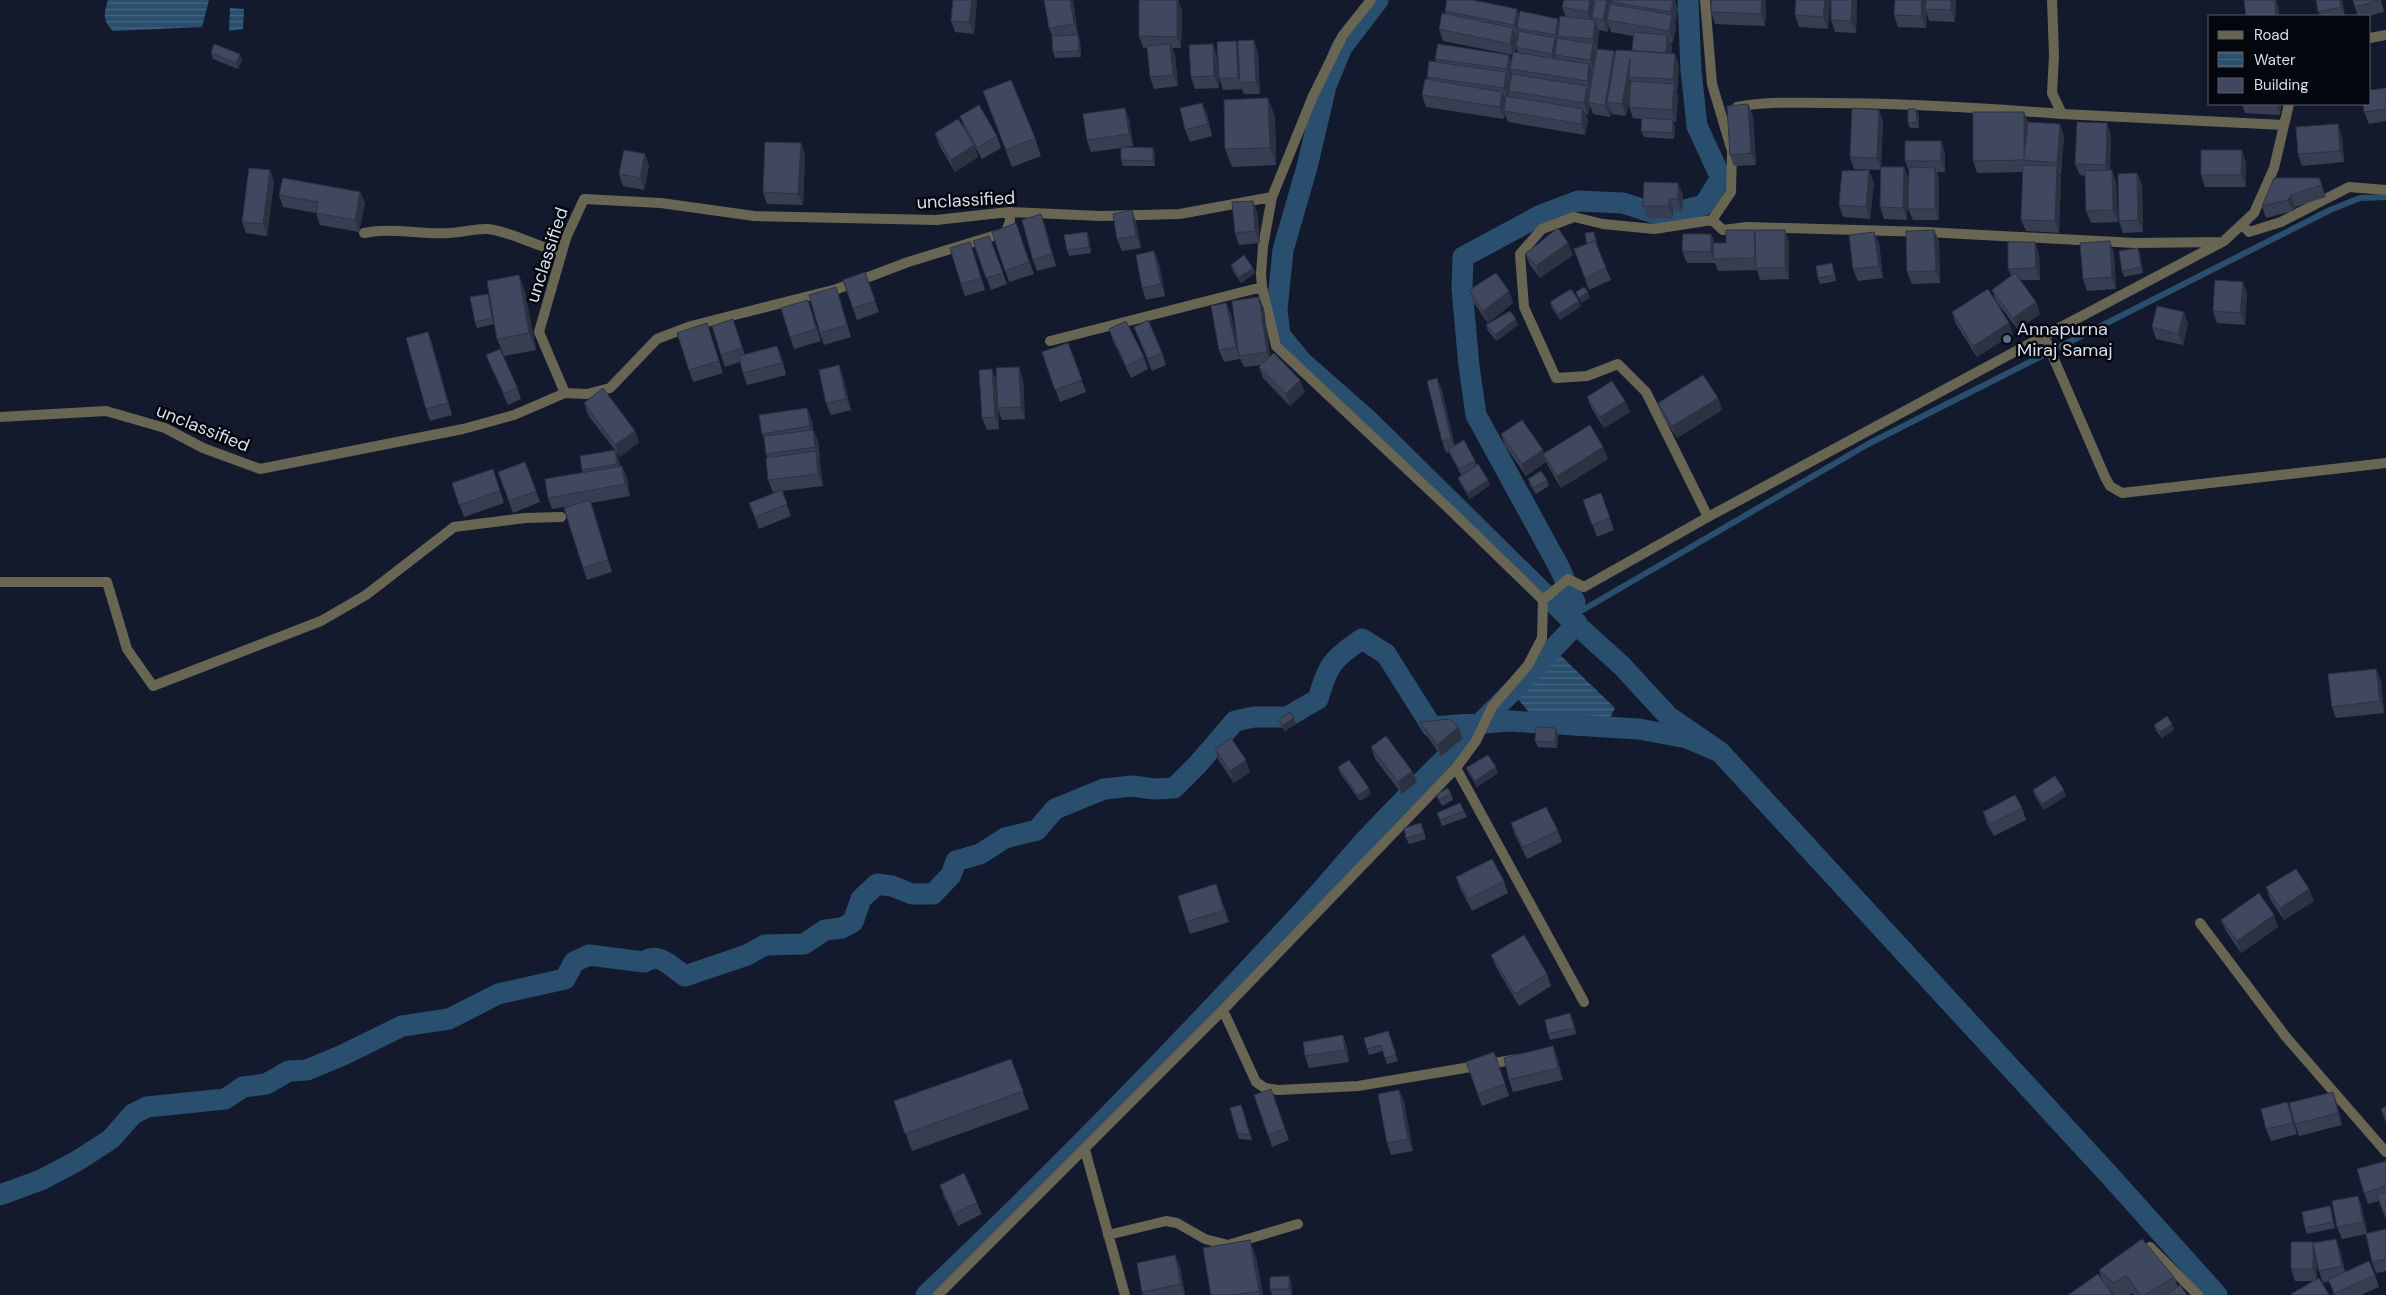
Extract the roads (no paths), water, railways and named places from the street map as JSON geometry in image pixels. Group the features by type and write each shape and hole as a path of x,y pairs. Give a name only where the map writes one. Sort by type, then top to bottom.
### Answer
{"street":[{"path":"938,1295 1223,1010 1456,768 1483,729 1492,707 1528,665 1542,638 1543,600 1276,346 1262,287 1263,246 1272,197 1313,96 1343,35 1371,0"},
{"path":"1705,0 1712,84 1732,151 1731,192 1712,220 1654,229 1604,224 1574,217 1542,229 1520,254 1524,306 1556,378 1587,376 1618,364 1646,392 1708,517"},
{"path":"2052,0 2054,55 2052,94 2062,114"},
{"path":"2371,38 2386,35"},
{"path":"1719,110 1756,103 1856,103 1952,106 2062,114 2284,125"},
{"path":"1543,600 1568,579 1584,587 1708,517 2044,336 2224,242 2254,213 2274,168 2289,105"},
{"path":"2242,224 2248,232 2281,222 2350,186 2386,190"},
{"name":"unclassified","path":"0,417 106,411 165,428 202,448 260,469 463,428 514,415 565,393 539,332 562,252 584,199 661,203 754,216 936,220 1009,212 1100,216 1180,214 1272,197"},
{"path":"565,393 587,394 610,388 657,339 691,326 837,289 908,262 1006,232 1010,220 1009,212"},
{"path":"1712,220 1723,230 1748,227 1926,232 2135,243 2224,242"},
{"path":"364,233 398,230 448,234 487,229 520,237 543,248 562,252"},
{"path":"1050,341 1262,287"},
{"path":"2044,336 2105,477 2110,486 2122,493 2386,463"},
{"path":"0,582 107,582 127,649 153,686 320,620 366,596 454,528 524,518 561,517"},
{"path":"1456,768 1584,1002"},
{"path":"2200,923 2286,1037 2386,1152"},
{"path":"1223,1010 1256,1082 1265,1088 1278,1090 1358,1086 1526,1057"},
{"path":"1085,1150 1125,1295"},
{"path":"1108,1235 1166,1221 1177,1223 1205,1239 1228,1245 1298,1224"},
{"path":"2128,1263 2150,1247 2198,1295"}],"water":[{"path":"108,0 209,0 202,27 113,31 107,24 105,17"},
{"path":"230,8 244,9 243,29 229,31"},
{"path":"1559,654 1615,708 1609,720 1533,717 1517,698"}],"waterway":[{"path":"1378,0 1342,47 1326,86 1307,167 1283,250 1277,310 1280,335 1302,362 1369,421 1569,618 1622,666 1669,717 1720,752 2217,1295"},
{"path":"1569,618 1575,602 1559,567 1476,415 1469,366 1462,289 1463,257 1541,215 1578,201 1623,203 1663,216 1704,205 1721,178 1697,126 1691,70 1688,0"},
{"path":"1569,618 1870,443 2330,210 2360,198 2386,197"},
{"path":"926,1295 1074,1151 1170,1052 1311,902 1373,832 1577,623"},
{"path":"0,1195 41,1180 77,1161 111,1139 133,1114 147,1107 225,1099 243,1087 266,1084 289,1071 307,1070 343,1055 402,1026 449,1019 498,994 565,979 574,962 589,955 644,962 655,958 661,959 685,976 747,955 765,945 804,944 825,930 842,928 853,922 861,899 877,884 892,886 912,894 933,894 951,875 956,861 980,854 1005,838 1037,830 1055,809 1104,789 1132,786 1154,789 1174,788 1198,764 1235,721 1254,717 1287,717 1318,699 1332,664 1344,652 1362,639 1386,654 1432,727 1510,721 1639,729 1687,738 1720,752"}],"place":[{"name":"Annapurna Miraj Samaj","path":"2007,339"}]}
